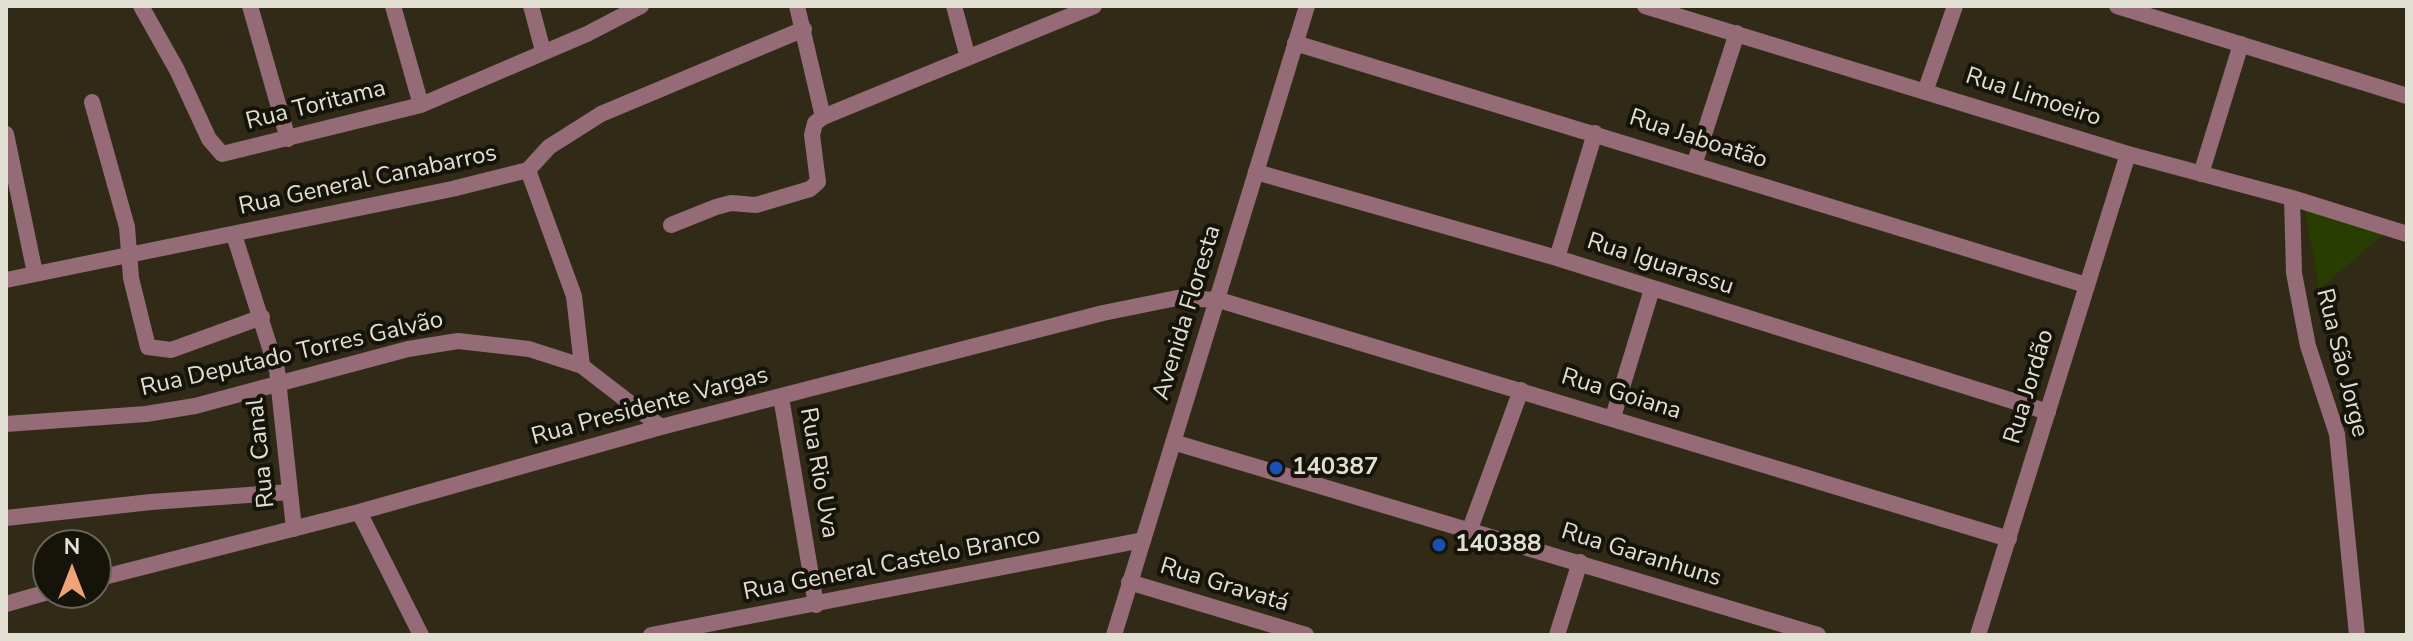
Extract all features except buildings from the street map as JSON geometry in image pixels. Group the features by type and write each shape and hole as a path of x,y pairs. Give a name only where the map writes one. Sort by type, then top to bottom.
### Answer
{"street":[{"name":"Rua Toritama","path":"141,6 177,70 209,139 222,154 421,105 641,6"},
{"path":"250,6 288,139"},
{"name":"Rua Toritama","path":"393,6 421,105"},
{"path":"531,6 543,51"},
{"path":"797,6 823,117"},
{"path":"954,6 968,58"},
{"path":"671,225 727,204 756,205 814,186 819,179 813,129 823,117 1094,6"},
{"name":"Avenida Floresta","path":"1114,635 1307,6"},
{"name":"Rua Limoeiro","path":"1645,6 1926,89 2128,154 2292,198 2407,234"},
{"path":"1926,89 1955,6"},
{"path":"2117,6 2407,96"},
{"name":"Rua General Canabarros","path":"6,280 234,235 528,170 549,147 601,114 804,29"},
{"path":"1694,165 1737,33"},
{"name":"Rua Jaboatão","path":"1295,43 2086,285"},
{"path":"2201,174 2241,44"},
{"path":"92,102 127,227 129,254 148,347 171,350 262,317"},
{"path":"1557,258 1595,133"},
{"path":"6,134 35,273"},
{"name":"Rua Jordão","path":"1978,635 2128,154"},
{"path":"528,170 574,296 582,366"},
{"name":"Rua Iguarassu","path":"1256,172 1557,258 2048,412"},
{"name":"Rua São Jorge","path":"2292,198 2294,273 2302,315 2308,346 2337,434 2357,635"},
{"name":"Rua Canal","path":"234,235 262,317 278,383 294,529"},
{"path":"1613,417 1652,289"},
{"name":"Rua Presidente Vargas","path":"112,575 359,512 661,427 1158,300 1219,300"},
{"name":"Rua Goiana","path":"1219,300 2009,539"},
{"name":"Rua Deputado Torres Galvão","path":"6,424 146,414 195,406 408,349 458,341 529,349 582,366 661,427"},
{"path":"1470,529 1521,390"},
{"name":"Rua Rio Uva","path":"781,397 816,605"},
{"name":"Rua Garanhuns","path":"1173,442 1818,635"},
{"path":"6,518 151,502 290,492"},
{"path":"359,512 421,635"},
{"name":"Rua General Castelo Branco","path":"651,635 1143,540"},
{"path":"1557,635 1580,562"},
{"name":"Rua Gravatá","path":"1129,582 1306,635"},
{"path":"6,604 32,597"}],"green space":[{"path":"2304,203 2389,230 2319,289"}],"place":[{"name":"140387","path":"1276,468"},
{"name":"140388","path":"1439,545"}]}
